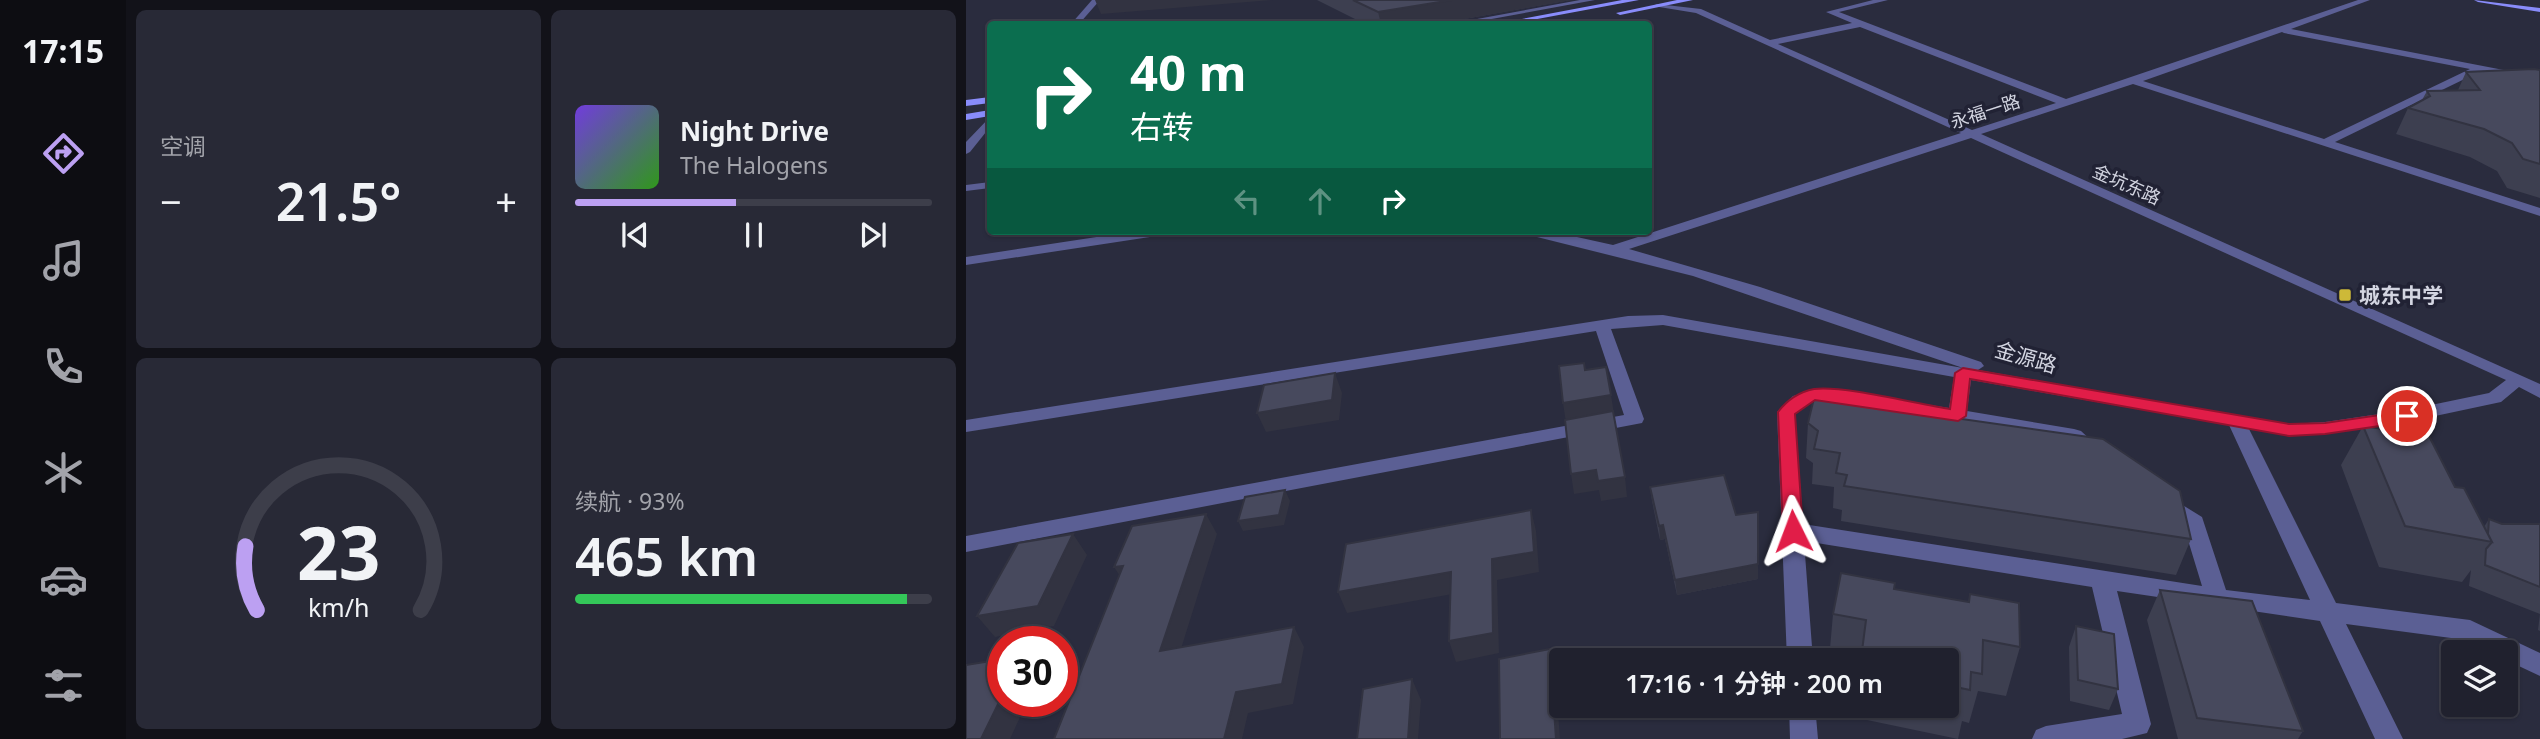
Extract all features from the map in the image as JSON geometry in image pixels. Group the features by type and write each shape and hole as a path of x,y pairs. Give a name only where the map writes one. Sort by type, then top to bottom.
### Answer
{"main road":[{"path":"1516,21 1635,0"},
{"path":"2478,0 2540,9"},
{"path":"2529,0 2540,2"},
{"path":"1576,21 1657,6 1697,4"},
{"path":"966,103 987,100"},
{"path":"966,117 987,114"}],"street":[{"path":"1078,21 1097,0"},
{"path":"1884,0 1830,12 2066,103"},
{"name":"永福一路","path":"1613,250 2133,81 2366,0"},
{"name":"金坑东路","path":"1657,6 1697,4 1768,43 2518,379 2540,392"},
{"path":"1768,43 1860,24"},
{"path":"2284,30 2540,80"},
{"path":"2325,143 2480,68"},
{"path":"2133,81 2540,212"},
{"path":"966,150 987,124"},
{"path":"966,261 1137,235"},
{"name":"金源路","path":"1547,235 1613,250 1804,308 2030,385 2237,423 2301,430 2407,416 2496,398 2518,379"},
{"path":"966,426 1602,325 1663,320 2030,385"},
{"path":"966,544 1635,419 1602,325"},
{"path":"1958,416 1963,373"},
{"path":"1799,648 1786,412 1802,398 1827,394 2074,435 2096,451"},
{"path":"2237,423 2389,739"},
{"path":"2150,491 2194,523 2217,598"},
{"path":"1793,531 2217,598 2470,630 2540,665"},
{"path":"2046,739 2138,724 2102,580"},
{"path":"1803,718 1804,739"}],"lane":[{"path":"1471,21 1592,0"},
{"path":"966,188 987,185"}],"building":[{"path":"1353,0 1452,0 1378,12"},
{"path":"2540,70 2540,164 2523,159 2512,143 2484,129 2408,108 2430,96 2427,91 2480,90 2466,72"},
{"path":"1584,363 1585,370 1606,367 1611,395 1563,403 1559,366"},
{"path":"1335,373 1332,400 1257,413 1264,385"},
{"path":"1814,398 2103,439 2180,491 2191,539 1844,486 1847,475 1836,473 1840,453 1814,449 1818,431 1808,423"},
{"path":"1613,411 1625,477 1598,481 1596,470 1571,474 1565,420"},
{"path":"2363,426 2429,436 2455,487 2464,488 2492,542 2405,526"},
{"path":"1724,475 1736,515 1758,512 1758,564 1675,580 1663,525 1659,526 1650,487"},
{"path":"1285,490 1279,515 1238,521 1245,497"},
{"path":"1531,510 1534,552 1492,559 1493,633 1449,641 1451,572 1338,592 1346,544"},
{"path":"1206,514 1160,651 1294,627 1282,684 1236,692 1224,739 1054,739 1063,717 1078,717 1078,679 1123,566 1114,567 1132,526"},
{"path":"2489,519 2502,524 2540,524 2540,587 2485,565 2486,549 2492,542 2488,534"},
{"path":"1073,534 1038,606 977,616 1018,543"},
{"path":"1841,573 1895,583 1894,589 1969,602 1970,594 2019,603 2020,647 1983,640 1982,674 1971,672 1970,690 1959,688 1959,648 1862,648 1866,620 1833,614"},
{"path":"2160,590 2252,601 2303,731 2197,718"},
{"path":"2076,626 2114,634 2118,689 2078,680"},
{"path":"1549,649 1549,718 1555,718 1556,739 1500,739 1499,659"},
{"path":"987,662 987,717 992,717 981,739 966,739 966,665"},
{"path":"1412,679 1408,739 1357,739 1363,689"}],"place":[{"name":"城东中学","path":"2345,295"}],"route":[{"path":"1793,531 1786,412 1802,398 1814,394 1958,416 1963,373 2289,430 2325,428 2407,416"}]}
